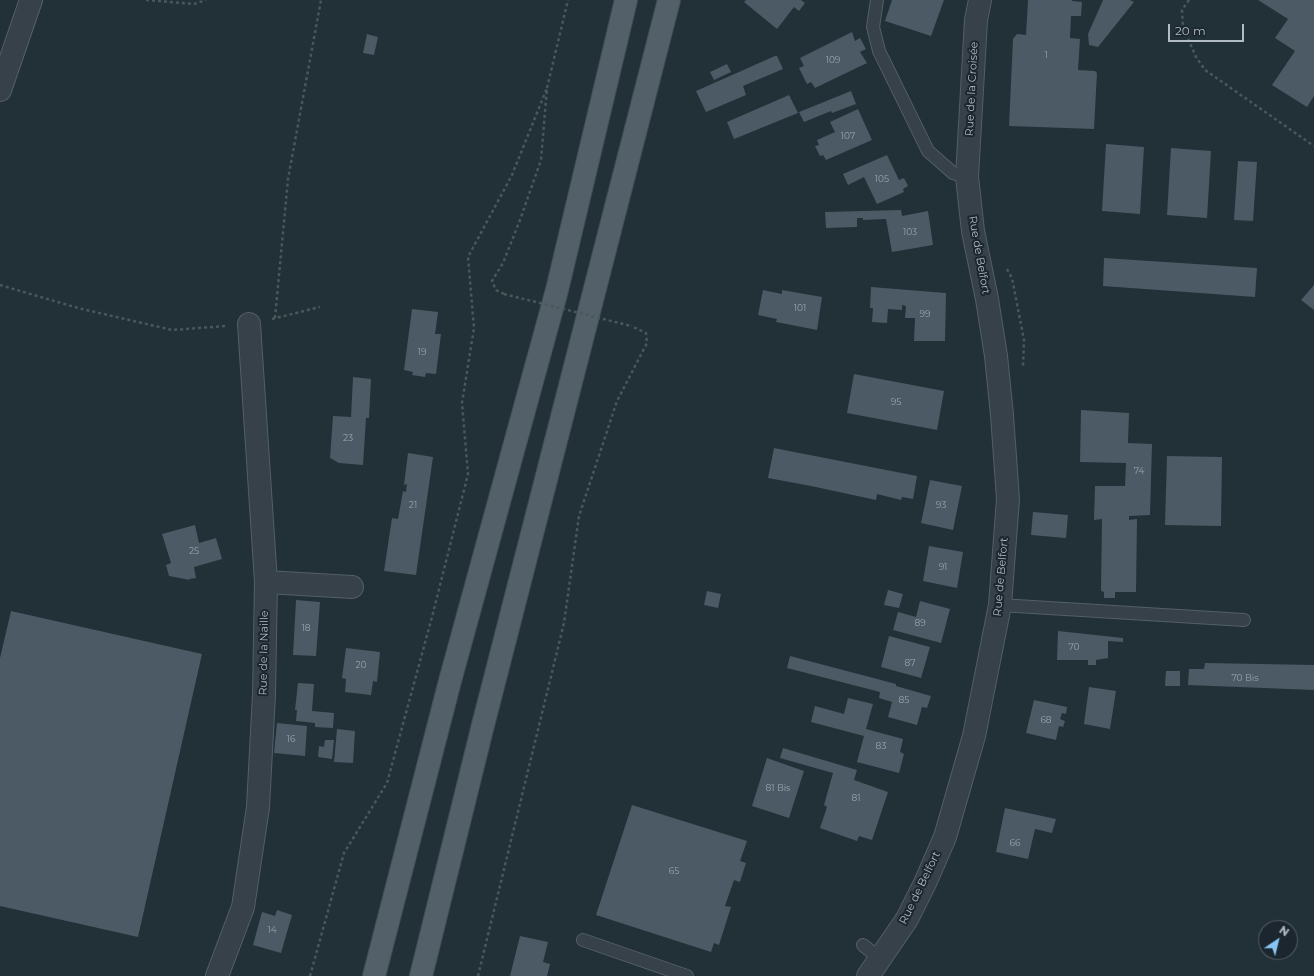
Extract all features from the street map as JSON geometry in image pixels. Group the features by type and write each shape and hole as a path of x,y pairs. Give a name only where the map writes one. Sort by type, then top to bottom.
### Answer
{"main road":[{"path":"374,976 450,681 557,290 626,0"},
{"path":"421,976 482,729 669,0"}],"street":[{"name":"Rue de la Croisée","path":"967,177 976,20 980,0"},
{"path":"0,90 28,9"},
{"name":"Rue de Belfort","path":"868,976 907,919 945,837 974,736 1000,605 1008,499 1002,415 996,356 987,300 973,231 967,177"},
{"name":"Rue de la Naille","path":"216,976 243,907 258,807 264,694 266,582 249,324"},
{"path":"266,582 352,587"}],"lane":[{"path":"877,0 873,27 879,51 928,151 953,173 967,177"},
{"path":"1000,605 1244,620"},
{"path":"583,940 687,976"},
{"path":"863,945 880,959"}],"path":[{"path":"146,0 194,4 206,0"},
{"path":"275,318 288,180 321,0"},
{"path":"310,976 344,853 388,783 468,474 462,403 474,328 468,257 512,175 547,88 568,0"},
{"path":"1189,0 1182,10 1183,27 1196,57 1206,70 1314,146"},
{"path":"478,976 564,623 579,516 617,401 647,343 646,333 631,326 504,294 496,290 492,281 503,263 518,228 541,160 547,88"},
{"path":"0,284 78,308 172,330 249,324 320,307"}],"building":[{"path":"746,0 801,0 805,3 799,11 794,7 777,29 744,2"},
{"path":"892,0 944,0 931,36 885,21"},
{"path":"1028,0 1072,0 1082,2 1081,16 1071,16 1070,38 1080,39 1078,70 1095,71 1097,73 1094,129 1009,126 1013,39 1017,34 1026,35"},
{"path":"1103,0 1130,0 1134,2 1098,47 1089,45 1088,34"},
{"path":"1258,0 1314,0 1314,96 1307,107 1272,85 1295,51 1275,38 1288,19"},
{"path":"852,32 855,41 860,38 866,49 860,52 867,63 815,88 811,82 807,84 799,68 804,66 800,58"},
{"path":"367,34 378,37 374,55 363,53"},
{"path":"777,56 783,69 743,86 746,95 706,112 696,91"},
{"path":"727,64 731,72 714,80 710,72"},
{"path":"851,91 856,104 832,113 831,111 804,122 799,112"},
{"path":"789,95 798,113 734,139 727,122"},
{"path":"858,109 872,140 826,160 823,155 820,156 815,146 819,145 817,140 835,132 830,122"},
{"path":"1106,144 1144,147 1140,214 1102,211"},
{"path":"1171,148 1211,151 1207,218 1167,215"},
{"path":"887,155 899,180 904,178 908,186 903,189 904,192 877,204 864,177 848,185 843,174"},
{"path":"1238,161 1257,162 1253,221 1234,220"},
{"path":"901,210 902,216 928,211 933,245 892,252 886,219 863,220 863,218 857,218 857,227 826,228 825,212"},
{"path":"1104,258 1257,268 1255,297 1103,286"},
{"path":"1314,285 1314,310 1301,300"},
{"path":"871,287 946,293 945,341 914,341 915,318 905,318 906,306 902,305 902,310 888,309 887,323 872,322 873,308 870,308"},
{"path":"763,290 782,294 782,290 822,297 817,330 776,322 777,319 758,315"},
{"path":"412,309 438,312 435,334 441,334 436,374 426,373 425,377 412,375 413,372 404,370"},
{"path":"854,374 944,391 937,430 847,413"},
{"path":"353,377 371,379 369,418 366,418 363,465 339,463 330,458 333,416 351,417"},
{"path":"1081,410 1129,413 1128,443 1152,444 1150,515 1129,516 1129,520 1137,519 1136,592 1115,592 1115,598 1104,598 1104,592 1101,591 1102,519 1094,520 1095,486 1125,486 1126,463 1080,462"},
{"path":"774,448 917,476 913,499 902,497 901,500 877,494 876,500 768,478"},
{"path":"408,453 433,457 416,575 384,571 392,518 398,519 403,491 406,492 407,484 404,485"},
{"path":"1167,456 1222,457 1221,526 1165,525"},
{"path":"930,480 962,486 953,530 921,523"},
{"path":"1033,512 1068,515 1066,538 1031,535"},
{"path":"195,525 199,543 216,538 222,559 194,567 196,578 189,579 190,580 169,576 166,565 171,563 162,534"},
{"path":"929,546 963,552 957,588 923,581"},
{"path":"888,590 903,594 899,608 884,605"},
{"path":"707,591 721,594 718,608 704,605"},
{"path":"296,600 320,602 316,656 293,655"},
{"path":"920,601 950,609 941,643 893,630 898,612 916,617"},
{"path":"11,611 202,654 138,937 0,906 0,658"},
{"path":"1058,631 1123,638 1123,642 1108,641 1108,658 1096,660 1096,665 1088,665 1088,660 1057,660"},
{"path":"889,636 930,647 921,678 881,667"},
{"path":"346,648 380,652 377,682 373,681 371,695 345,692 346,679 342,678"},
{"path":"790,656 896,684 896,686 931,696 927,708 922,707 917,725 888,717 892,702 879,698 880,692 787,668"},
{"path":"1205,663 1314,665 1314,690 1188,685 1189,669 1204,669"},
{"path":"1166,671 1180,671 1180,686 1165,686"},
{"path":"298,683 314,684 312,711 334,713 333,728 315,727 315,723 296,721 297,710 295,710"},
{"path":"1089,687 1116,691 1110,729 1084,724"},
{"path":"848,698 873,704 866,729 903,739 900,752 904,754 899,773 857,762 864,736 811,722 815,706 844,714"},
{"path":"1034,700 1067,707 1066,714 1062,713 1060,719 1065,721 1063,727 1059,726 1056,740 1026,733"},
{"path":"277,723 307,726 305,756 274,753"},
{"path":"337,729 355,731 353,763 334,762"},
{"path":"325,740 334,740 332,759 318,757 319,746 324,747"},
{"path":"783,748 857,770 854,780 888,792 872,840 859,836 857,841 820,828 827,807 824,805 833,773 780,758"},
{"path":"767,758 804,771 789,818 752,806"},
{"path":"632,805 747,841 740,861 746,863 740,882 734,880 725,906 731,907 719,945 714,943 711,952 596,915"},
{"path":"1005,808 1056,819 1052,833 1035,829 1028,859 996,852"},
{"path":"277,910 292,915 281,953 253,945 262,912 275,916"},
{"path":"520,936 548,942 543,962 550,964 547,976 510,976"}]}
